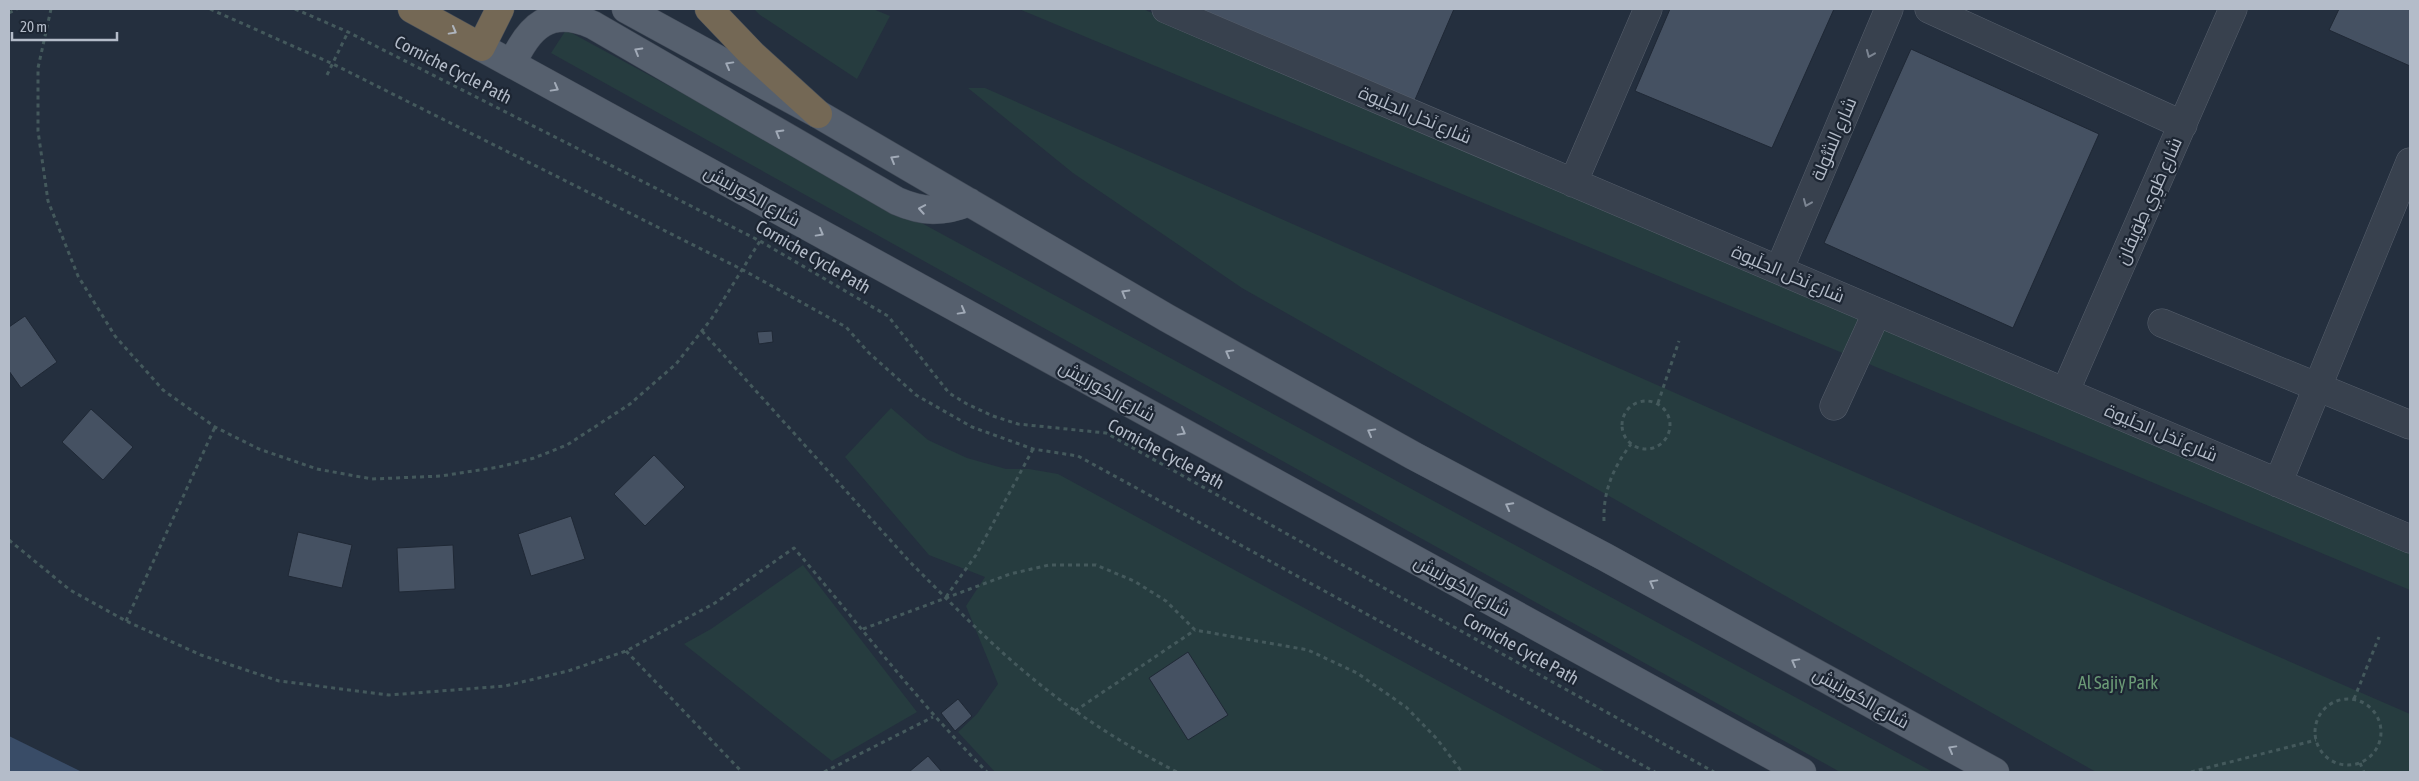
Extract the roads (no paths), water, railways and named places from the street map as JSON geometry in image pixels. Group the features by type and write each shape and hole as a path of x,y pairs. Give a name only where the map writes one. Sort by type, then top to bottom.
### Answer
{"highway":[{"path":"481,47 500,9"},
{"path":"709,9 752,54 818,114"},
{"name":"شارع الكورنيش","path":"422,11 481,47"}],"main road":[{"name":"شارع الكورنيش","path":"626,9 818,114 1167,318 1414,456 1605,557 1995,772"},
{"path":"512,64 530,32 543,22 560,17 577,18 593,25 896,201 918,209 940,211 969,202"},
{"name":"شارع الكورنيش","path":"481,47 1802,772"}],"street":[{"name":"شارع نَخل الحِلَيوة","path":"1166,9 2410,539"},
{"path":"1573,183 1648,9"},
{"name":"شارع الشُّولة","path":"1779,270 1889,9"},
{"path":"1929,9 2183,125"},
{"name":"شارع طَوِي طِوَيقان","path":"2065,392 2233,9"},
{"path":"2278,483 2410,162"},
{"path":"1834,406 1877,312"},
{"path":"2162,323 2410,425"}],"water":[{"path":"9,736 82,772 9,772"}],"park label":[{"name":"Al Sajiy Park","path":"2118,683"}]}
